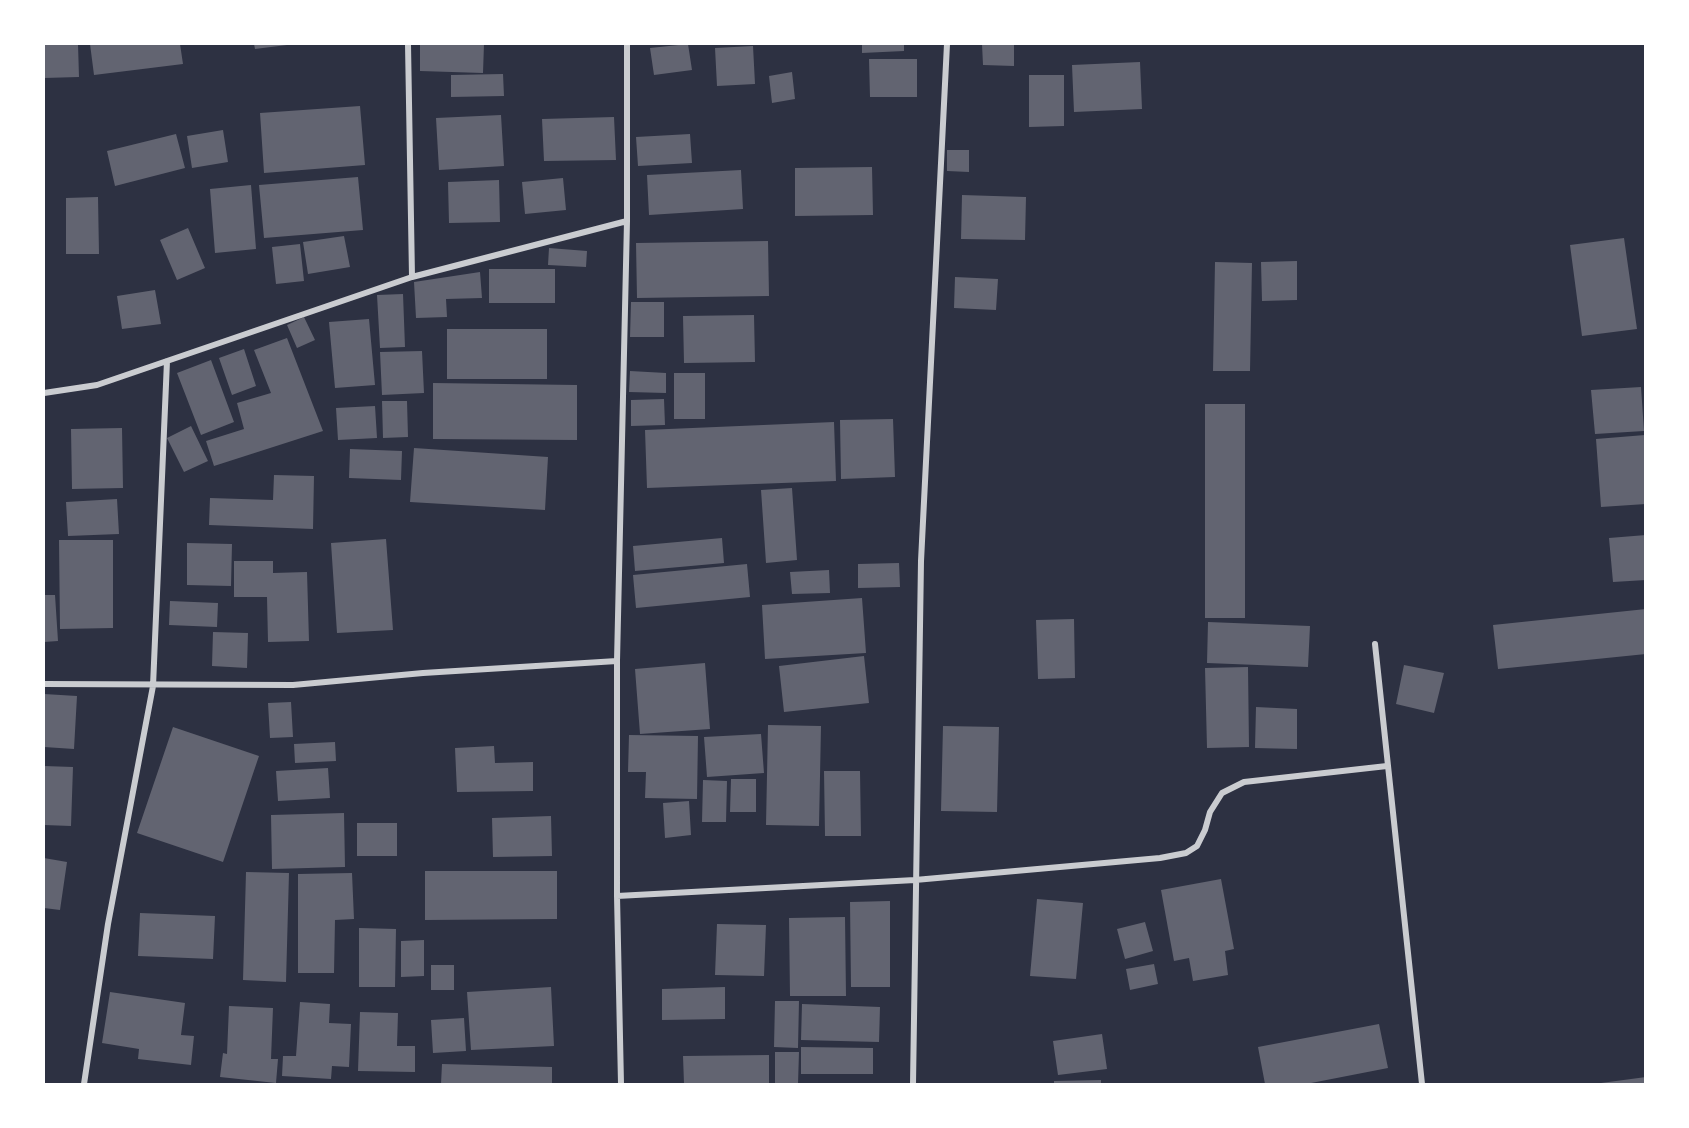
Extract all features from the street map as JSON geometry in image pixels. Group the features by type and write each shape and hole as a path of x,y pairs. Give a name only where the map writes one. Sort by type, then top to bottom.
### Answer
{"street":[{"path":"408,44 412,277"},
{"path":"621,1084 617,896 617,661 627,221 627,44"},
{"path":"913,1084 921,561 946,44"},
{"path":"44,393 97,385 412,277 627,221"},
{"path":"84,1084 108,924 153,686 167,361"},
{"path":"1375,644 1422,1084"},
{"path":"44,684 292,685 423,673 617,661"},
{"path":"617,896 915,880 1160,858 1186,853 1197,846 1205,831 1210,812 1222,793 1244,782 1387,766"}],"building":[{"path":"44,44 78,44 79,77 44,78"},
{"path":"90,44 180,44 183,64 94,75"},
{"path":"254,44 287,44 287,45 255,49"},
{"path":"420,44 484,44 483,73 420,71"},
{"path":"688,44 692,70 654,75 650,48"},
{"path":"862,44 904,44 904,51 862,53"},
{"path":"982,44 1014,44 1014,66 983,65"},
{"path":"753,46 755,84 717,86 715,48"},
{"path":"869,59 917,59 917,97 870,97"},
{"path":"1140,62 1142,109 1074,112 1072,65"},
{"path":"792,72 795,99 772,103 769,76"},
{"path":"503,74 504,96 451,97 451,75"},
{"path":"1029,75 1064,75 1064,126 1029,127"},
{"path":"360,106 365,165 264,173 260,113"},
{"path":"501,115 504,166 439,170 436,118"},
{"path":"614,117 616,160 544,161 542,119"},
{"path":"223,130 228,162 192,168 187,136"},
{"path":"176,134 185,168 115,186 107,151"},
{"path":"690,134 692,163 638,166 636,137"},
{"path":"947,150 969,150 969,172 947,171"},
{"path":"872,167 873,215 795,216 795,168"},
{"path":"741,170 743,209 649,215 647,175"},
{"path":"358,177 363,230 264,238 259,185"},
{"path":"563,178 566,210 525,214 522,182"},
{"path":"499,180 500,222 449,223 448,182"},
{"path":"251,185 256,249 215,253 210,189"},
{"path":"962,195 1026,197 1025,240 961,239"},
{"path":"98,197 99,254 66,254 66,198"},
{"path":"188,228 205,268 177,280 160,240"},
{"path":"344,236 350,267 308,274 303,242"},
{"path":"1624,238 1637,329 1582,336 1570,245"},
{"path":"768,241 769,296 637,298 636,243"},
{"path":"300,244 304,281 276,284 272,247"},
{"path":"549,248 587,251 586,267 548,265"},
{"path":"1297,261 1297,300 1262,301 1261,262"},
{"path":"1215,262 1252,263 1250,371 1213,371"},
{"path":"489,269 555,269 555,303 489,303"},
{"path":"480,272 482,298 446,299 447,317 416,318 414,282"},
{"path":"955,277 998,279 996,310 954,308"},
{"path":"155,290 161,324 122,329 117,296"},
{"path":"403,294 405,347 380,348 377,295"},
{"path":"631,302 664,302 664,337 630,337"},
{"path":"754,315 755,362 684,363 683,316"},
{"path":"304,317 315,340 297,348 287,325"},
{"path":"369,319 375,385 335,388 329,322"},
{"path":"447,329 547,329 547,379 447,379"},
{"path":"287,338 323,431 214,466 206,441 244,429 237,403 271,393 254,350"},
{"path":"244,349 256,386 232,395 219,358"},
{"path":"422,351 424,393 382,395 380,352"},
{"path":"211,360 234,422 201,435 177,373"},
{"path":"630,371 666,373 666,393 629,392"},
{"path":"674,373 705,373 705,419 674,419"},
{"path":"433,383 577,385 577,440 433,439"},
{"path":"1641,387 1644,431 1595,434 1591,390"},
{"path":"664,399 665,425 631,426 631,400"},
{"path":"382,401 407,401 408,437 383,438"},
{"path":"1205,404 1245,404 1245,618 1205,618"},
{"path":"375,406 377,438 338,440 336,408"},
{"path":"893,419 895,477 841,479 840,420"},
{"path":"834,422 836,481 647,488 645,430"},
{"path":"191,426 208,461 184,472 167,438"},
{"path":"122,428 123,488 72,489 71,429"},
{"path":"1645,435 1646,504 1601,507 1596,439"},
{"path":"414,448 548,457 545,510 410,502"},
{"path":"350,449 402,451 401,480 349,478"},
{"path":"274,475 314,476 313,529 209,525 210,498 273,500"},
{"path":"792,488 797,560 766,563 761,490"},
{"path":"117,499 119,534 68,536 66,502"},
{"path":"1646,535 1646,580 1613,582 1609,538"},
{"path":"722,538 724,563 635,571 633,546"},
{"path":"386,539 393,630 337,633 331,543"},
{"path":"59,540 113,540 113,628 60,629"},
{"path":"187,543 232,544 231,586 187,585"},
{"path":"234,561 273,561 273,573 307,572 309,641 268,642 267,597 234,597"},
{"path":"899,563 900,587 858,588 858,564"},
{"path":"747,564 750,597 636,608 633,575"},
{"path":"829,570 830,593 792,594 790,572"},
{"path":"44,595 55,595 58,641 44,642"},
{"path":"862,598 866,653 765,659 762,605"},
{"path":"170,601 218,603 217,627 169,625"},
{"path":"1646,609 1646,654 1498,669 1493,625"},
{"path":"1074,619 1075,678 1038,679 1036,620"},
{"path":"1208,622 1310,626 1308,667 1207,663"},
{"path":"213,632 248,633 247,668 212,666"},
{"path":"864,656 869,703 784,712 779,666"},
{"path":"705,663 710,729 640,734 635,669"},
{"path":"1404,665 1444,673 1434,713 1396,704"},
{"path":"1248,667 1249,747 1207,748 1205,668"},
{"path":"44,694 77,696 74,749 44,747"},
{"path":"291,702 293,737 270,738 268,703"},
{"path":"1256,707 1297,709 1297,749 1255,748"},
{"path":"768,725 821,726 819,826 766,825"},
{"path":"943,726 999,727 997,812 941,811"},
{"path":"173,727 259,756 223,862 137,833"},
{"path":"761,734 764,773 707,777 704,737"},
{"path":"629,735 698,736 697,799 645,798 646,772 628,772"},
{"path":"335,742 336,761 295,763 294,744"},
{"path":"494,746 495,763 533,762 533,791 457,792 455,748"},
{"path":"44,766 73,767 71,826 44,825"},
{"path":"328,768 330,798 278,801 276,771"},
{"path":"824,771 860,771 861,836 825,836"},
{"path":"731,779 756,779 756,812 730,812"},
{"path":"703,780 727,781 726,822 702,822"},
{"path":"689,801 691,835 665,838 663,803"},
{"path":"344,813 345,867 272,869 271,815"},
{"path":"551,816 552,856 493,857 492,818"},
{"path":"357,823 397,823 397,856 357,856"},
{"path":"44,858 67,862 60,910 44,908"},
{"path":"425,871 557,871 557,919 425,920"},
{"path":"246,872 289,873 286,982 243,980"},
{"path":"352,873 354,919 335,920 334,973 298,973 298,874"},
{"path":"1221,879 1234,949 1225,951 1228,975 1193,981 1189,958 1174,961 1161,890"},
{"path":"1037,899 1083,903 1076,979 1030,976"},
{"path":"890,901 890,987 851,987 850,902"},
{"path":"140,913 215,916 213,959 138,956"},
{"path":"845,917 846,996 790,996 789,918"},
{"path":"1145,922 1153,951 1125,959 1117,929"},
{"path":"717,924 766,925 764,976 715,975"},
{"path":"359,928 396,929 395,987 359,987"},
{"path":"424,940 424,976 401,977 401,941"},
{"path":"1154,964 1158,984 1130,990 1126,969"},
{"path":"431,965 454,965 454,990 431,990"},
{"path":"551,987 554,1046 471,1050 467,992"},
{"path":"725,987 725,1019 662,1020 662,989"},
{"path":"110,992 185,1003 181,1035 194,1036 191,1065 138,1059 139,1049 102,1043"},
{"path":"775,1001 799,1001 798,1048 774,1047"},
{"path":"300,1002 330,1004 329,1023 351,1024 349,1067 332,1066 331,1079 282,1076 283,1056 296,1056"},
{"path":"802,1004 880,1007 879,1042 801,1040"},
{"path":"229,1006 273,1008 271,1059 278,1059 276,1083 220,1077 223,1053 227,1054"},
{"path":"360,1012 398,1013 397,1046 415,1046 415,1072 358,1071"},
{"path":"464,1018 466,1051 433,1053 431,1020"},
{"path":"1379,1024 1388,1068 1306,1084 1265,1084 1258,1047"},
{"path":"1102,1034 1107,1069 1058,1075 1053,1041"},
{"path":"801,1047 873,1048 873,1074 801,1074"},
{"path":"775,1052 799,1052 798,1084 775,1084"},
{"path":"769,1055 769,1084 684,1084 683,1056"},
{"path":"442,1064 552,1067 552,1084 441,1084"},
{"path":"1646,1077 1646,1084 1601,1084 1601,1083"},
{"path":"1101,1080 1101,1084 1054,1084 1054,1081"}]}
